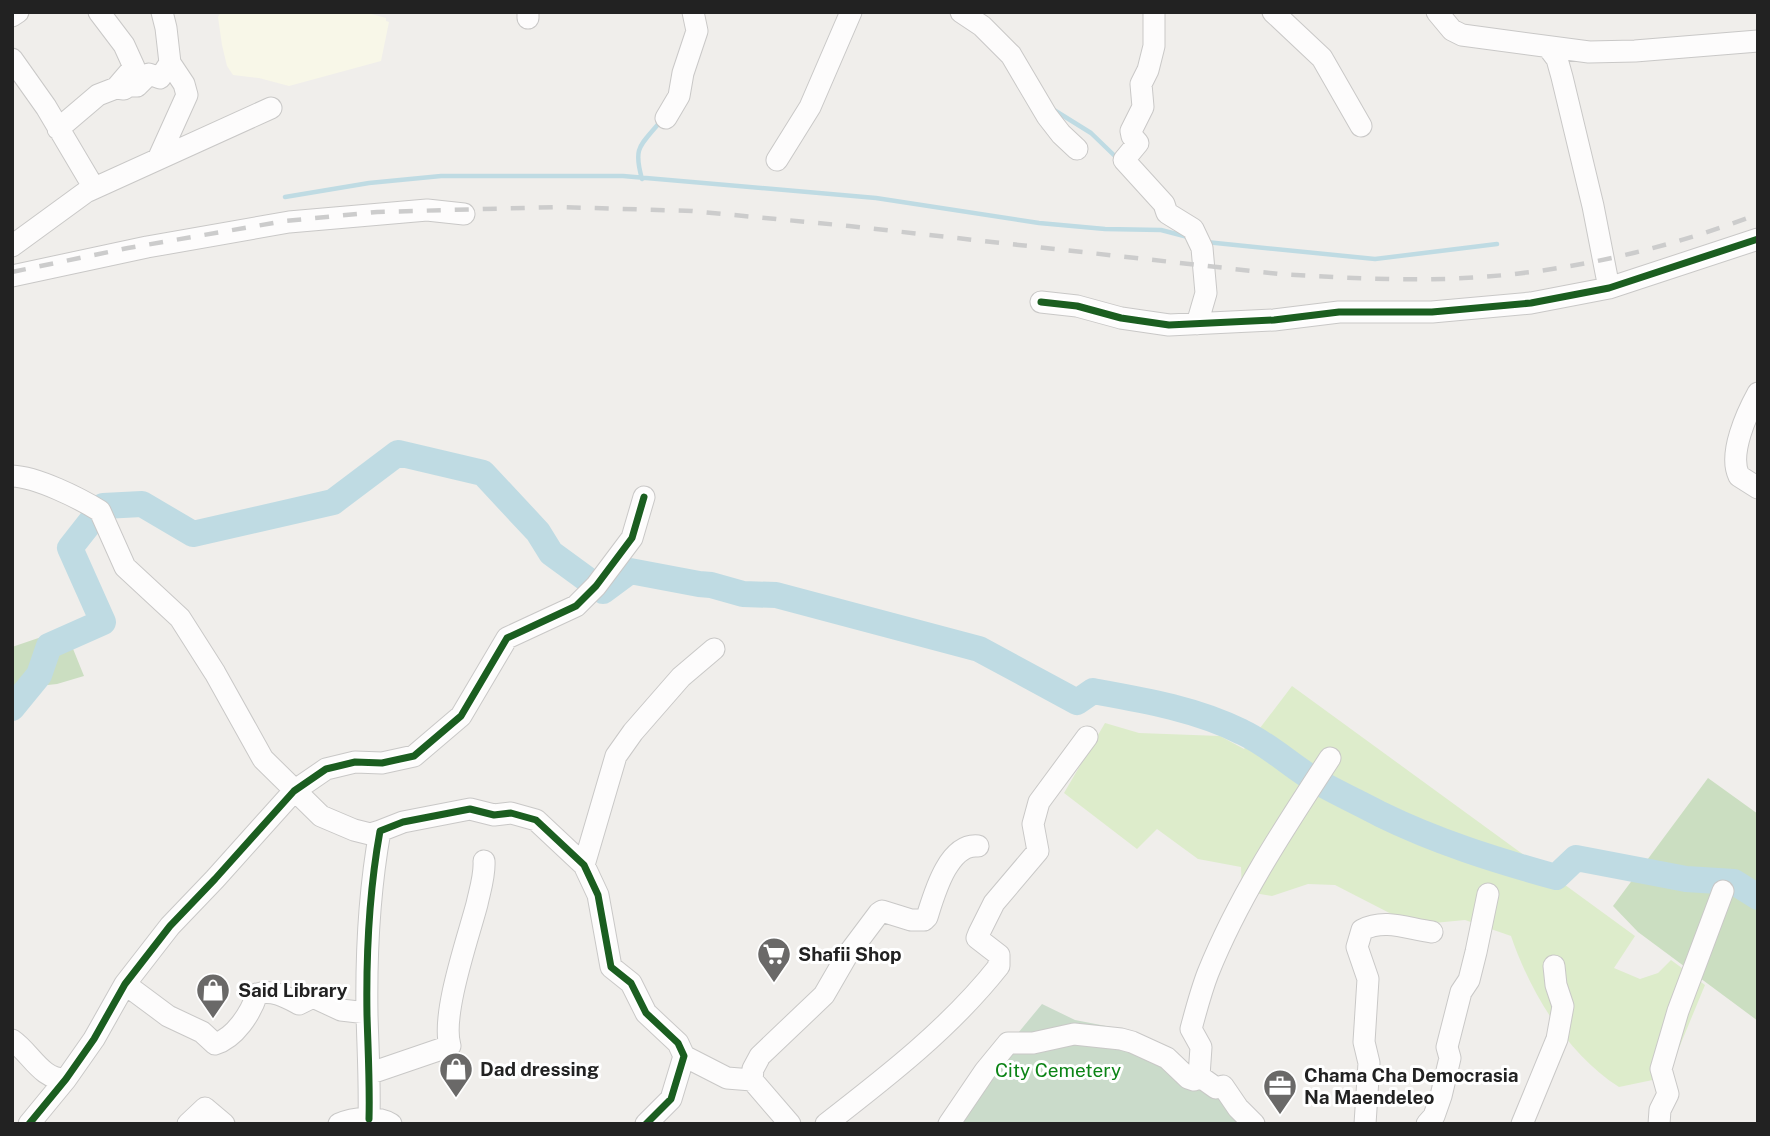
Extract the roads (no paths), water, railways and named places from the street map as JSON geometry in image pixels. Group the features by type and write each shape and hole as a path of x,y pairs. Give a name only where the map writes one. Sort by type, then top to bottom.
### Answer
{"street":[{"path":"12,16 18,12"},
{"path":"58,129 98,95 116,88 130,73 133,65 124,45 99,12"},
{"path":"159,157 187,95 184,84 170,63 162,12"},
{"path":"667,118 679,96 683,73 697,31 693,12"},
{"path":"777,160 810,107 851,12"},
{"path":"961,12 982,26 1011,55 1047,116 1060,134 1077,149"},
{"path":"1154,12 1153,46 1148,70 1140,87 1143,107 1131,131 1138,143 1125,160 1164,204 1167,213 1193,229 1199,241 1206,293 1197,324"},
{"path":"1273,12 1322,58 1361,126"},
{"path":"1437,12 1452,30 1461,35 1590,52 1758,41"},
{"path":"1548,47 1557,59 1562,77 1596,219 1609,288"},
{"path":"12,59 46,107 94,188"},
{"path":"116,88 137,86 149,74 160,78 170,63"},
{"path":"12,246 94,188 271,108"},
{"path":"12,276 148,247 289,222 427,210 464,214"},
{"path":"1041,302 1077,306 1133,320 1169,325 1273,320 1339,312 1432,312 1531,303 1609,288 1758,239"},
{"path":"1758,393 1742,427 1736,464 1739,476 1758,488"},
{"path":"12,476 22,476 100,511 125,567 180,618 215,673 263,759 321,816 370,834 403,822 470,809 494,815 511,813 536,820 584,865 598,895 611,967 631,983 646,1013 678,1043 684,1056 727,1078 752,1080 790,1124"},
{"path":"29,1124 66,1079 94,1039 125,984 170,926 294,791 326,769 355,762 382,763 414,756 461,716 507,638 576,606 596,586 632,538 644,496"},
{"path":"584,865 616,756 633,732 681,677 715,649"},
{"path":"826,1124 905,1063 979,990 999,966 999,955 977,938 994,904 1038,851 1033,824 1039,802 1087,737"},
{"path":"1199,1076 1201,1047 1191,1029 1212,963 1268,854 1330,758"},
{"path":"339,1124 381,1121 371,1073 367,1013 372,876 380,831"},
{"path":"752,1080 753,1069 760,1056 824,995 841,965 878,913 882,911 911,920 924,920 939,880 952,860 963,848 978,846"},
{"path":"371,1073 450,1046 447,1036 453,1000 480,892 484,862"},
{"path":"1659,1124 1660,1110 1668,1094 1661,1069 1678,1011 1723,891"},
{"path":"1427,1124 1434,1116 1441,1096 1450,1058 1447,1047 1461,992 1471,971 1488,894"},
{"path":"1364,1124 1369,1063 1364,1042 1368,979 1357,947 1362,930 1374,924 1432,932"},
{"path":"1522,1124 1557,1039 1563,1006 1556,985 1554,966"},
{"path":"125,984 168,1016 202,1032 215,1044 224,1041 240,1026 257,994 266,990 299,1004 313,997 341,1010 367,1013"},
{"path":"949,1124 985,1071 1008,1043 1033,1043 1074,1034 1121,1039 1167,1058 1188,1078 1194,1080 1195,1076 1199,1076"},
{"path":"12,1040 34,1063 56,1079 66,1079"},
{"path":"646,1124 671,1099 684,1056"},
{"path":"1199,1076 1216,1088 1223,1086 1238,1108 1254,1124"},
{"path":"188,1124 205,1108 224,1124"}],"waterway":[{"path":"1054,110 1091,133 1119,160"},
{"path":"642,179 638,153 660,122"},
{"path":"285,197 369,183 441,176 623,176 876,198 1039,223 1105,229 1161,230 1188,237"},
{"path":"1206,242 1375,259 1497,244"},
{"path":"12,708 39,675 49,646 103,622 70,548 103,506 142,504 193,534 333,502 398,453 483,473 538,532 551,553 603,591 630,571 711,585 743,594 776,595 979,649 1077,702 1093,691 1169,706 1206,717 1252,737 1318,782 1380,814 1445,842 1511,864 1556,877 1576,858 1686,879 1734,882 1758,897"},
{"path":"12,692 20,699"}],"railway":[{"path":"12,272 128,248 285,221 377,212 558,207 692,211 1279,274 1432,279 1517,274 1587,263 1657,247 1758,214"}],"place":[{"name":"Shafii Shop","path":"774,984"},
{"name":"Said Library","path":"213,1020"},
{"name":"Dad dressing","path":"456,1099"},
{"name":"Chama Cha Democrasia Na Maendeleo","path":"1280,1116"}],"park label":[{"name":"City Cemetery","path":"1058,1070"}]}
